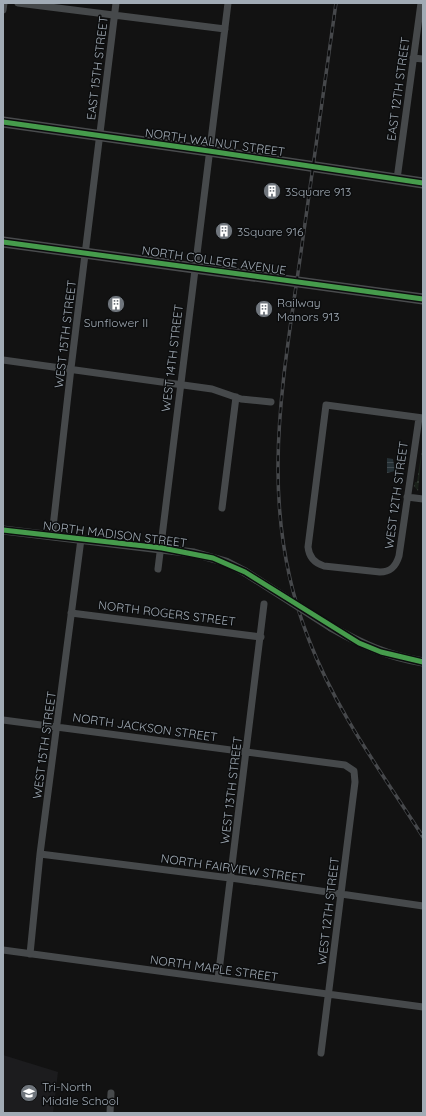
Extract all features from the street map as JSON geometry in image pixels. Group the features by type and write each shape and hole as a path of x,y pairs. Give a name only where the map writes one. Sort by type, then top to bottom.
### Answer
{"main road":[{"name":"NORTH WALNUT STREET","path":"3,122 209,150 423,183"},
{"name":"NORTH COLLEGE AVENUE","path":"3,242 423,299"}],"street":[{"path":"3,10 4,3"},
{"path":"18,3 225,29"},
{"name":"EAST 15TH STREET","path":"100,135 116,3"},
{"name":"WEST 14TH STREET","path":"158,569 162,548 180,384 228,3"},
{"name":"EAST 12TH STREET","path":"396,179 421,3"},
{"path":"413,58 423,59"},
{"name":"WEST 15TH STREET","path":"52,536 100,135"},
{"path":"3,360 71,368 212,389 236,397 271,402"},
{"path":"222,508 236,397"},
{"name":"WEST 12TH STREET","path":"326,405 421,418 407,497 399,556 395,566 388,572 324,566 318,564 311,558 308,547 326,405"},
{"path":"407,497 423,499"},
{"name":"NORTH MADISON STREET","path":"3,530 162,548 213,558 245,572 359,643 403,659 423,662"},
{"name":"WEST 15TH STREET","path":"30,954 40,854 58,726 81,540"},
{"name":"WEST 13TH STREET","path":"218,979 264,604"},
{"name":"NORTH ROGERS STREET","path":"71,613 261,637"},
{"name":"NORTH JACKSON STREET","path":"3,720 58,726 345,765 354,772"},
{"name":"WEST 12TH STREET","path":"321,1053 342,894 355,782 354,772"},
{"name":"NORTH FAIRVIEW STREET","path":"40,854 231,878 423,906"},
{"name":"NORTH MAPLE STREET","path":"3,950 423,1007"},
{"path":"110,1113 111,1093"}],"shaded area":[{"path":"423,442 418,491 414,486 415,482 417,482"},
{"path":"387,458 393,459 395,471 387,473"},
{"name":"Tri-North Middle School","path":"3,1055 58,1072 53,1113 3,1113"}],"railway":[{"path":"336,3 286,356 281,404 278,451 279,498 283,545 293,592 309,640 332,692 376,765 423,837"}],"cycle path":[{"path":"3,122 423,183"},
{"path":"3,242 423,299"},
{"path":"3,530 162,548 213,558 245,572 359,643 381,652 423,662"}],"place":[{"name":"3Square 913","path":"272,191"},
{"name":"3Square 916","path":"224,231"},
{"name":"Sunflower II","path":"116,304"},
{"name":"Railway Manors 913","path":"264,309"},
{"name":"Tri-North Middle School","path":"29,1093"}]}
